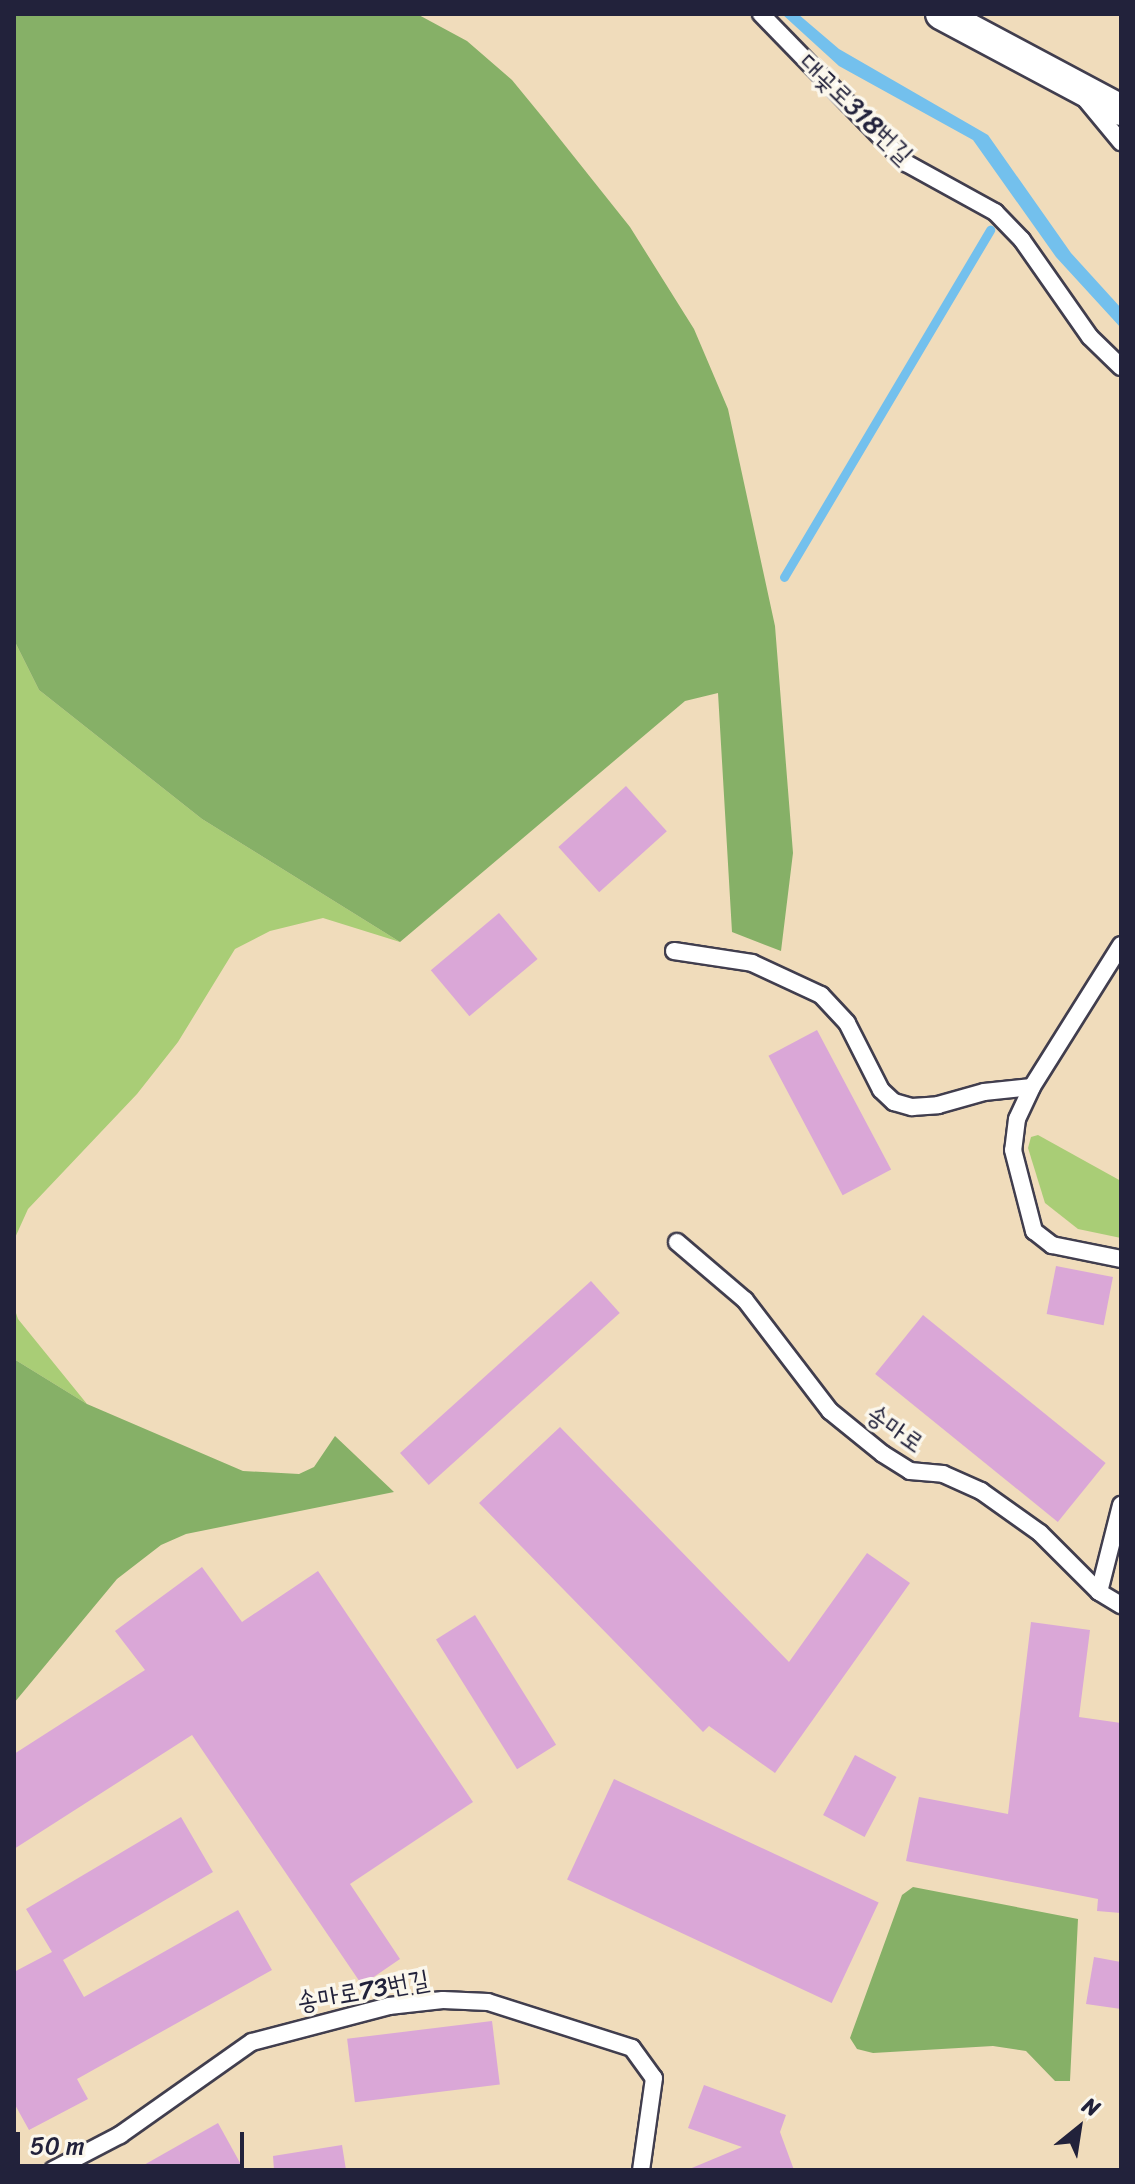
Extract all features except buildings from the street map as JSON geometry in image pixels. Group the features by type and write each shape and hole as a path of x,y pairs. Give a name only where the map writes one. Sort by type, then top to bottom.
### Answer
{"street":[{"path":"941,14 1077,89 1116,100"}],"lane":[{"name":"대곶로318번길","path":"761,14 906,163 995,212 1022,240 1090,337 1121,367"},
{"path":"1077,89 1121,142"},
{"path":"1121,945 1032,1087 1017,1119 1013,1150 1034,1231 1052,1245 1121,1259"},
{"path":"674,951 752,963 821,995 847,1023 881,1090 894,1102 912,1107 938,1105 984,1092 1032,1087"},
{"name":"송마로","path":"677,1242 745,1300 817,1395 851,1428 910,1471 943,1474 981,1491 1040,1533 1099,1592 1121,1605"},
{"path":"1099,1592 1121,1505"},
{"name":"송마로73번길","path":"53,2170 120,2135 252,2042 358,2013 443,2000 488,2002 632,2048 654,2078 641,2170"}],"green space":[{"path":"14,14 417,14 467,41 512,80 544,119 630,227 694,329 728,409 775,626 793,853 781,951 732,932 718,693 685,701 400,942 202,819 39,690 14,640"},
{"path":"14,640 39,690 202,819 400,942 323,918 270,931 235,949 178,1042 137,1094 28,1209 14,1240"},
{"path":"1038,1135 1121,1181 1121,1238 1078,1229 1045,1203 1028,1148 1031,1137"},
{"path":"14,1307 18,1319 87,1404 14,1359"},
{"path":"14,1359 87,1404 243,1471 299,1474 314,1467 335,1436 394,1492 186,1534 161,1545 117,1579 14,1703"},
{"path":"913,1887 1078,1919 1070,2081 1055,2081 1026,2051 993,2046 873,2053 857,2049 850,2038 902,1895"}],"water":[{"path":"782,14 798,14 839,49 988,135 1071,253 1121,308 1121,328 1056,257 973,140 839,66"}],"waterway":[{"path":"784,577 990,230"}]}
